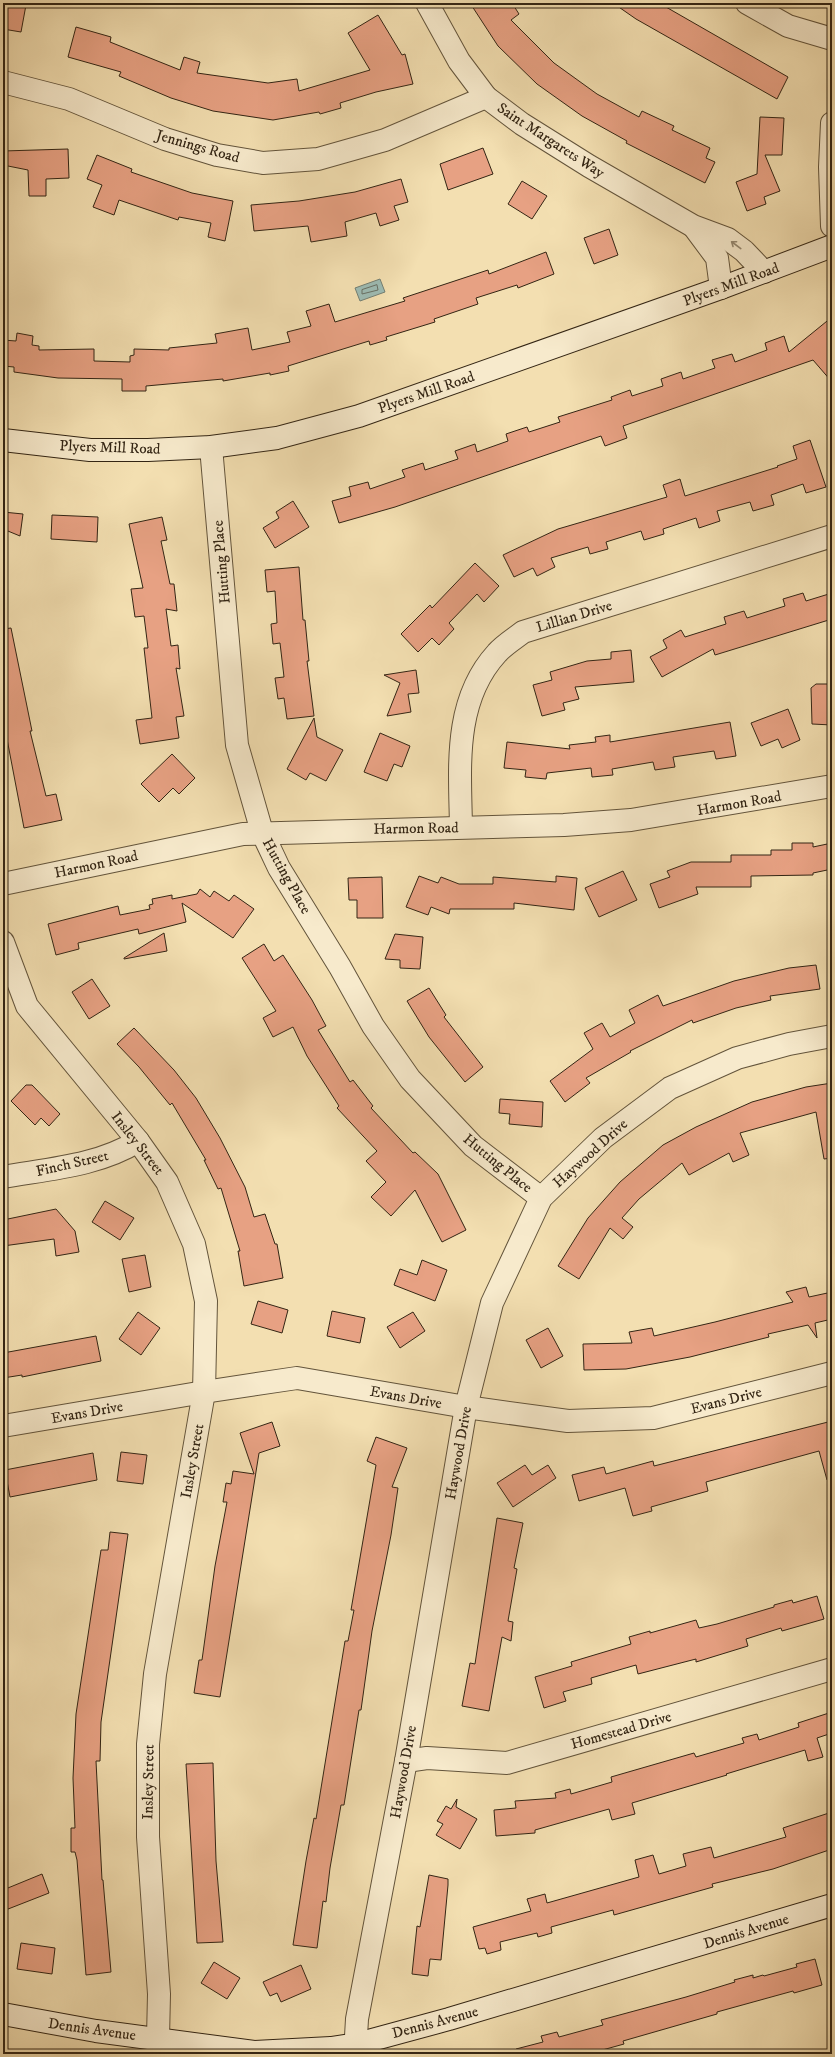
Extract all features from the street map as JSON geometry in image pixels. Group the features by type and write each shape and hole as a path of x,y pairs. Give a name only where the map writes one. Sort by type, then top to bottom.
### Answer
{"street":[{"name":"Saint Margarets Way","path":"427,3 459,61 486,98 522,124 589,166 693,226 728,239 744,251 764,272"},
{"path":"747,3 788,26 832,39"},
{"name":"Jennings Road","path":"3,82 69,99 164,139 217,155 263,163 318,159 385,140 486,98"},
{"path":"832,123 830,167 832,226"},
{"name":"Saint Margarets Way","path":"693,226 717,258 721,288"},
{"name":"Plyers Mill Road","path":"3,440 90,450 211,447 278,438 359,416 721,288 832,246"},
{"name":"Hutting Place","path":"211,447 237,745 262,832 278,868 340,967 373,1026 410,1079 473,1146 541,1198"},
{"name":"Lillian Drive","path":"461,827 460,747 466,713 478,680 497,653 523,632 832,536"},
{"name":"Harmon Road","path":"3,884 234,835 262,832 564,825 630,820 832,786"},
{"name":"Insley Street","path":"3,942 27,1006 138,1142 168,1182 194,1244 206,1301 204,1392 155,1674 148,1744 148,1836 159,1994 158,2038"},
{"name":"Haywood Drive","path":"356,2049 357,2019 406,1761 466,1407 492,1303 541,1198 603,1138 670,1088 737,1058 789,1044 832,1036"},
{"name":"Finch Street","path":"3,1177 74,1165 102,1158 138,1142"},
{"name":"Evans Drive","path":"3,1426 297,1378 466,1407 568,1421 652,1418 832,1373"},
{"name":"Homestead Drive","path":"406,1761 427,1758 507,1763 832,1669"},
{"name":"Dennis Avenue","path":"3,2014 96,2031 158,2038 254,2052 331,2048 356,2049 449,2019 832,1905"}],"water":[{"path":"380,279 385,292 360,301 355,288"}],"building":[{"path":"3,3 26,5 21,32 3,29"},
{"path":"470,3 512,3 519,14 511,20 554,63 597,94 639,117 642,111 674,126 672,130 710,148 706,158 715,162 705,183 626,143 627,141 582,116 537,84 498,46"},
{"path":"613,3 659,3 788,77 777,99 636,19"},
{"path":"378,15 402,55 405,54 413,84 376,92 340,103 341,108 320,114 319,112 273,120 213,111 171,98 119,76 121,72 68,57 76,27 111,37 110,42 180,70 184,57 200,62 197,73 268,83 297,79 299,91 370,70 348,33"},
{"path":"760,117 784,118 782,155 765,155 780,191 764,197 766,204 747,211 736,182 757,174"},
{"path":"483,148 493,174 448,190 440,164"},
{"path":"68,149 69,178 46,179 46,196 29,196 28,170 3,165 3,151"},
{"path":"97,155 132,169 131,172 192,193 233,201 225,241 208,237 211,223 179,217 178,220 119,200 114,215 93,207 102,185 87,179"},
{"path":"401,179 408,202 394,206 399,220 380,226 376,213 345,222 347,236 311,242 308,226 254,231 251,205 299,201 355,192"},
{"path":"522,181 547,196 532,219 508,204"},
{"path":"609,229 618,255 594,264 584,238"},
{"path":"546,252 554,274 518,288 517,285 476,298 478,304 434,319 435,322 386,337 387,340 370,345 369,341 288,366 289,371 270,375 270,373 223,381 223,379 146,386 146,391 122,391 122,379 58,378 14,372 14,367 3,366 3,340 16,341 17,333 33,336 32,345 39,346 39,350 94,349 94,361 130,362 130,356 134,355 134,349 169,350 169,348 217,343 215,334 248,328 252,350 290,342 287,332 311,326 306,311 329,304 335,322 405,301 403,298 488,270 489,274"},
{"path":"832,317 832,382 813,360 623,426 627,438 605,446 601,436 395,507 339,523 332,501 351,496 349,487 368,482 370,489 405,477 402,470 423,463 425,470 458,459 455,451 475,444 477,452 508,441 506,434 527,427 529,432 560,422 558,417 612,400 611,397 630,390 632,396 663,386 661,379 681,372 683,379 715,368 712,360 732,354 735,362 767,350 765,343 784,336 789,352"},
{"path":"810,440 826,487 806,493 803,484 771,495 774,505 753,511 750,502 717,511 720,521 699,528 696,518 663,529 664,534 644,540 641,531 606,542 608,549 590,554 588,547 551,558 555,567 537,576 533,568 514,577 503,555 558,529 667,497 663,485 680,479 685,496 778,467 777,466 797,459 793,446"},
{"path":"293,501 309,527 275,548 263,528 279,518 276,512"},
{"path":"3,512 23,514 20,536 3,529"},
{"path":"52,515 98,517 97,542 51,539"},
{"path":"162,517 167,540 161,541 170,584 174,584 177,611 166,609 171,646 178,645 180,669 176,668 184,716 176,717 179,738 140,744 136,720 152,718 144,648 148,648 144,616 135,617 131,589 143,588 129,524"},
{"path":"475,563 499,586 484,602 477,594 449,623 454,629 439,645 432,638 418,652 401,634 430,605 432,608"},
{"path":"299,567 303,620 305,620 309,661 307,661 314,716 287,719 284,698 278,699 275,678 284,677 280,643 273,644 271,624 277,623 275,591 267,592 265,570"},
{"path":"803,593 806,601 832,593 832,619 715,655 713,649 662,677 650,657 667,648 663,640 681,630 685,637 726,624 724,617 744,611 747,618 785,606 783,599"},
{"path":"11,628 32,731 30,731 46,796 56,794 62,820 24,828 3,718 3,629"},
{"path":"631,650 634,682 575,687 579,699 563,703 565,710 542,716 533,685 552,680 550,672 587,661 611,659 611,652"},
{"path":"416,670 419,693 408,694 411,712 387,716 400,683 384,675"},
{"path":"816,684 832,684 832,725 812,724 811,688"},
{"path":"788,709 800,740 782,748 778,739 761,746 751,723"},
{"path":"314,718 317,737 343,750 326,781 310,773 306,780 287,769"},
{"path":"730,722 736,756 716,759 714,751 673,757 675,767 655,770 653,762 612,769 613,775 592,777 591,768 547,773 546,779 525,777 526,770 504,768 507,742 570,749 569,745 596,742 595,737 610,735 610,742"},
{"path":"380,733 410,746 402,767 394,764 387,781 364,772"},
{"path":"172,754 195,778 179,794 173,788 159,802 141,784"},
{"path":"792,843 813,843 813,847 832,843 832,869 813,873 813,875 751,876 751,887 696,887 698,894 659,908 650,884 670,877 667,871 691,862 731,862 731,855 771,855 771,850 792,850"},
{"path":"623,871 637,900 599,917 585,888"},
{"path":"419,876 438,883 441,877 459,884 493,884 493,877 556,882 556,876 577,878 574,910 514,903 514,909 450,909 449,914 431,907 428,915 406,907"},
{"path":"382,877 383,918 357,918 357,900 349,900 348,878"},
{"path":"200,889 210,897 214,891 229,901 234,895 254,909 233,938 182,903 186,922 139,934 138,929 78,943 79,949 56,955 48,924 118,906 120,915 150,909 149,905 153,904 152,899 172,895 172,899 197,894"},
{"path":"164,933 167,951 124,959 124,958"},
{"path":"395,934 423,937 420,969 400,968 400,960 385,959"},
{"path":"264,944 274,961 283,955 312,1000 326,1026 318,1030 350,1082 353,1080 373,1106 371,1108 413,1153 415,1152 438,1174 466,1230 442,1242 415,1190 391,1216 371,1197 386,1182 366,1161 377,1151 337,1108 339,1106 307,1056 293,1027 273,1037 263,1018 276,1011 242,958"},
{"path":"816,965 820,989 770,996 771,1000 736,1008 693,1023 692,1020 630,1051 631,1052 586,1078 590,1083 565,1102 550,1081 593,1049 584,1033 602,1023 610,1037 635,1023 629,1010 658,995 663,1006 734,981 789,968"},
{"path":"92,979 110,1006 89,1019 72,992"},
{"path":"429,988 446,1015 444,1017 483,1067 465,1082 429,1037 407,1001"},
{"path":"134,1028 174,1070 196,1098 220,1138 245,1187 254,1217 265,1214 275,1244 277,1244 283,1278 244,1286 238,1251 240,1251 221,1188 218,1189 204,1160 206,1160 172,1103 170,1105 139,1067 117,1044"},
{"path":"832,1083 832,1158 824,1159 816,1112 740,1133 749,1155 733,1162 729,1153 689,1175 682,1163 639,1199 622,1218 633,1227 623,1239 610,1228 579,1279 558,1266 588,1218 620,1182 663,1145 696,1127 752,1102 806,1087"},
{"path":"26,1085 32,1085 60,1114 49,1126 41,1118 35,1125 11,1101"},
{"path":"500,1099 543,1102 542,1127 509,1124 510,1114 499,1113"},
{"path":"105,1201 134,1218 120,1240 92,1222"},
{"path":"56,1209 75,1231 79,1252 56,1256 54,1239 3,1246 3,1220"},
{"path":"145,1255 151,1287 129,1292 122,1259"},
{"path":"422,1260 447,1270 435,1301 394,1285 400,1269 417,1275"},
{"path":"806,1287 809,1297 832,1292 832,1319 815,1323 817,1338 808,1325 768,1334 769,1337 690,1357 626,1369 584,1370 583,1344 632,1343 629,1332 652,1328 654,1336 715,1322 793,1302 786,1292"},
{"path":"258,1301 288,1310 282,1333 251,1324"},
{"path":"332,1311 365,1318 360,1343 327,1336"},
{"path":"138,1312 160,1328 141,1355 119,1339"},
{"path":"413,1312 425,1331 400,1348 387,1327"},
{"path":"548,1328 563,1356 541,1368 526,1340"},
{"path":"96,1336 101,1361 22,1377 22,1375 3,1378 3,1353"},
{"path":"832,1421 832,1480 827,1480 819,1451 706,1482 708,1491 651,1507 652,1511 633,1516 625,1488 579,1501 572,1475 604,1467 606,1474 653,1461 654,1466"},
{"path":"272,1422 280,1446 259,1453 220,1697 194,1693 199,1660 202,1660 215,1566 227,1502 223,1502 226,1483 231,1484 233,1471 254,1474 240,1433"},
{"path":"376,1437 407,1448 392,1487 398,1488 391,1535 372,1631 361,1710 359,1710 344,1805 341,1805 330,1868 326,1902 323,1901 317,1948 293,1945 306,1861 314,1818 316,1819 345,1641 348,1641 354,1610 351,1610 376,1465 367,1461"},
{"path":"121,1452 147,1455 143,1484 117,1481"},
{"path":"93,1453 97,1480 10,1497 5,1470"},
{"path":"525,1465 532,1475 548,1465 556,1478 513,1507 497,1483"},
{"path":"497,1518 523,1523 514,1568 517,1569 508,1621 513,1622 511,1641 502,1637 489,1711 462,1706 470,1663 475,1664"},
{"path":"110,1532 128,1534 101,1722 100,1761 96,1761 102,1880 111,1972 86,1975 77,1860 75,1852 71,1852 71,1828 75,1828 73,1778 76,1714 101,1550 108,1550"},
{"path":"817,1596 824,1619 782,1631 781,1628 746,1639 748,1646 696,1662 696,1659 638,1674 636,1665 591,1678 592,1684 563,1692 566,1701 544,1708 535,1677 572,1666 571,1662 631,1644 629,1637 650,1631 650,1633 696,1620 699,1628 774,1607 774,1605 792,1600 793,1603"},
{"path":"832,1712 832,1733 817,1738 823,1757 808,1761 805,1750 632,1803 635,1814 612,1820 609,1809 535,1830 535,1833 496,1836 494,1810 516,1808 515,1801 556,1798 555,1793 570,1789 571,1794 612,1782 611,1777 694,1753 696,1757 744,1743 742,1738 757,1734 759,1740 799,1727 798,1723"},
{"path":"213,1763 216,1861 223,1942 197,1943 186,1764"},
{"path":"457,1799 456,1807 477,1819 460,1849 436,1835 443,1824 437,1821 446,1806 451,1809"},
{"path":"832,1812 832,1849 773,1869 712,1884 713,1887 614,1915 613,1910 551,1927 552,1933 538,1937 537,1933 500,1942 501,1950 487,1954 485,1948 479,1949 473,1927 531,1911 527,1899 545,1894 547,1903 639,1877 635,1860 653,1855 659,1874 686,1866 683,1854 711,1847 714,1858 786,1837 783,1828"},
{"path":"42,1874 49,1893 3,1911 3,1890"},
{"path":"429,1875 448,1879 448,1885 441,1960 430,1959 428,1976 412,1974 417,1926 420,1927"},
{"path":"21,1943 55,1948 52,1974 17,1969"},
{"path":"815,1959 822,1985 794,1993 793,1991 717,2012 717,2014 623,2041 624,2044 588,2054 516,2054 516,2049 543,2042 541,2036 557,2032 559,2037 603,2025 601,2020 686,1997 735,1982 734,1980 753,1975 753,1978 764,1976 797,1967 796,1964"},
{"path":"214,1962 240,1978 227,1999 201,1983"},
{"path":"301,1965 311,1989 281,2002 277,1993 270,1996 263,1982"}]}
